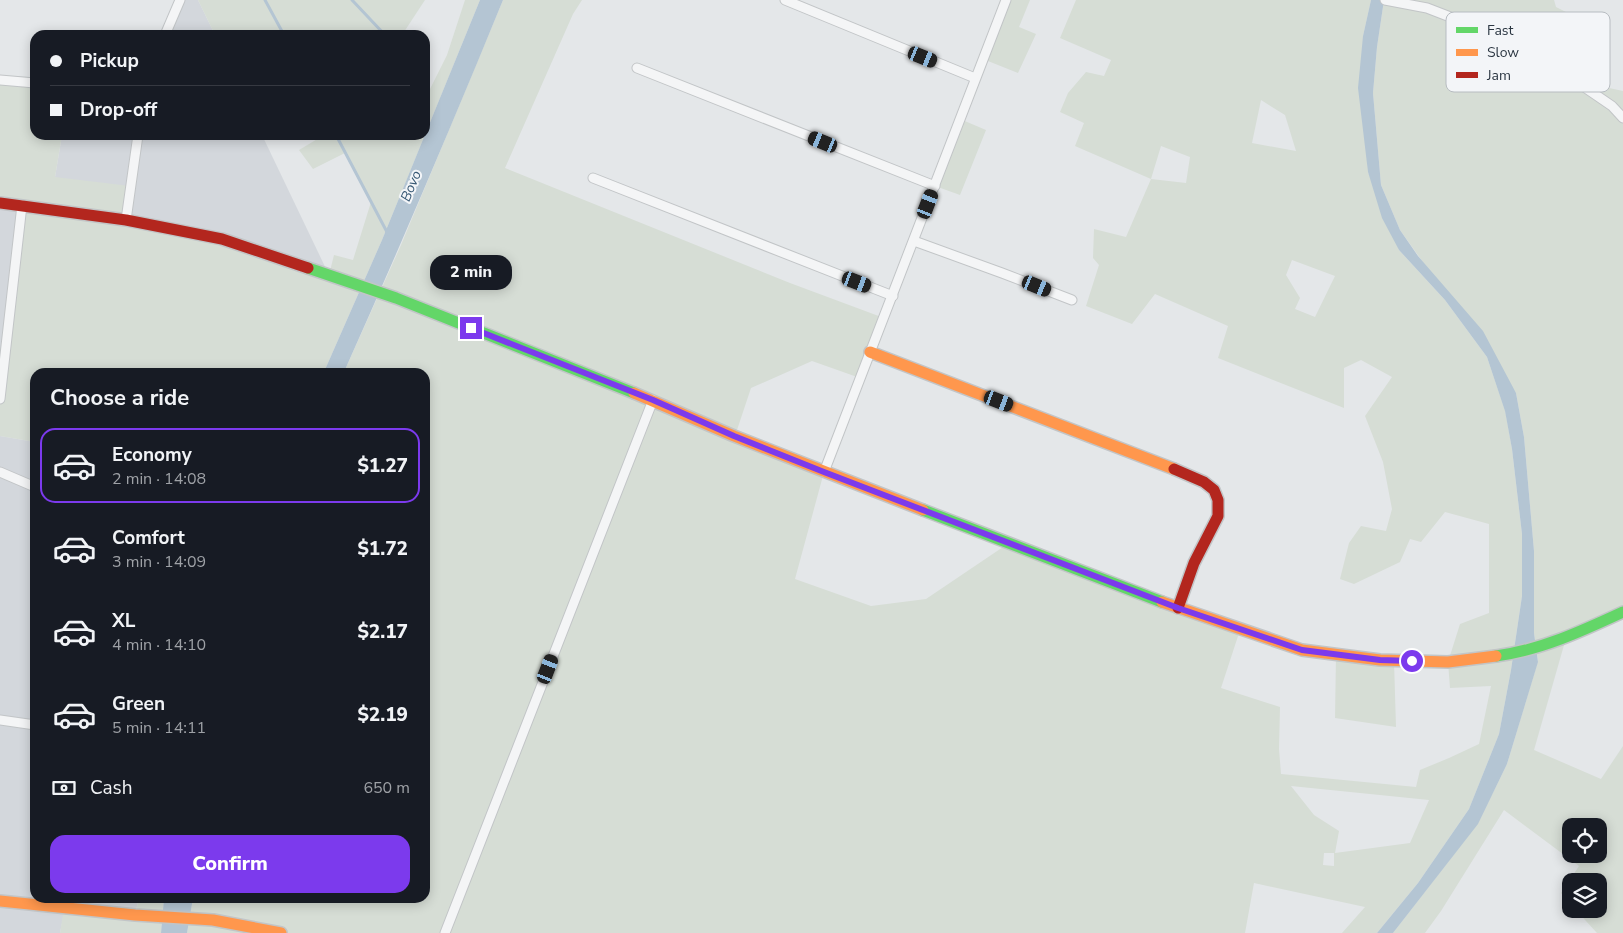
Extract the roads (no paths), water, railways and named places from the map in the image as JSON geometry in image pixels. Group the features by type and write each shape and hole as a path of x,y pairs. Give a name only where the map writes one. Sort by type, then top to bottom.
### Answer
{"street":[{"path":"167,30 180,0"},
{"path":"785,0 975,78"},
{"path":"824,472 1006,0"},
{"path":"1386,0 1427,8 1446,15"},
{"path":"637,68 934,186"},
{"path":"0,80 30,83"},
{"path":"1592,92 1612,106 1623,118"},
{"path":"126,220 137,140"},
{"path":"593,178 892,296"},
{"path":"0,203 126,220 222,239 396,298 653,400 734,436 824,472 1178,608 1302,650 1394,661 1448,662 1503,655 1545,645 1566,638 1623,612"},
{"path":"0,399 4,334 22,205"},
{"path":"914,241 1072,300"},
{"path":"870,352 1134,452 1204,482 1214,490 1218,500 1218,516 1194,563 1178,608"},
{"path":"445,933 653,400"},
{"path":"0,472 30,485"},
{"path":"0,720 30,724"},
{"path":"0,900 154,916 213,920 281,933"}],"water":[{"name":"Bovo","path":"480,0 503,0 425,187 346,368 326,368 382,240 423,140 430,140 430,122"},
{"path":"1371,0 1384,0 1373,93 1381,185 1400,230 1418,256 1483,331 1516,393 1524,437 1534,551 1534,633 1538,662 1507,764 1478,824 1393,933 1377,933 1418,883 1469,809 1499,734 1522,596 1522,534 1512,449 1505,411 1487,357 1445,300 1399,250 1382,218 1368,172 1358,88 1363,36"},
{"path":"164,903 192,903 187,933 161,933"}],"waterway":[{"path":"265,0 281,30"},
{"path":"352,0 380,30"},
{"path":"339,140 388,234"}]}
